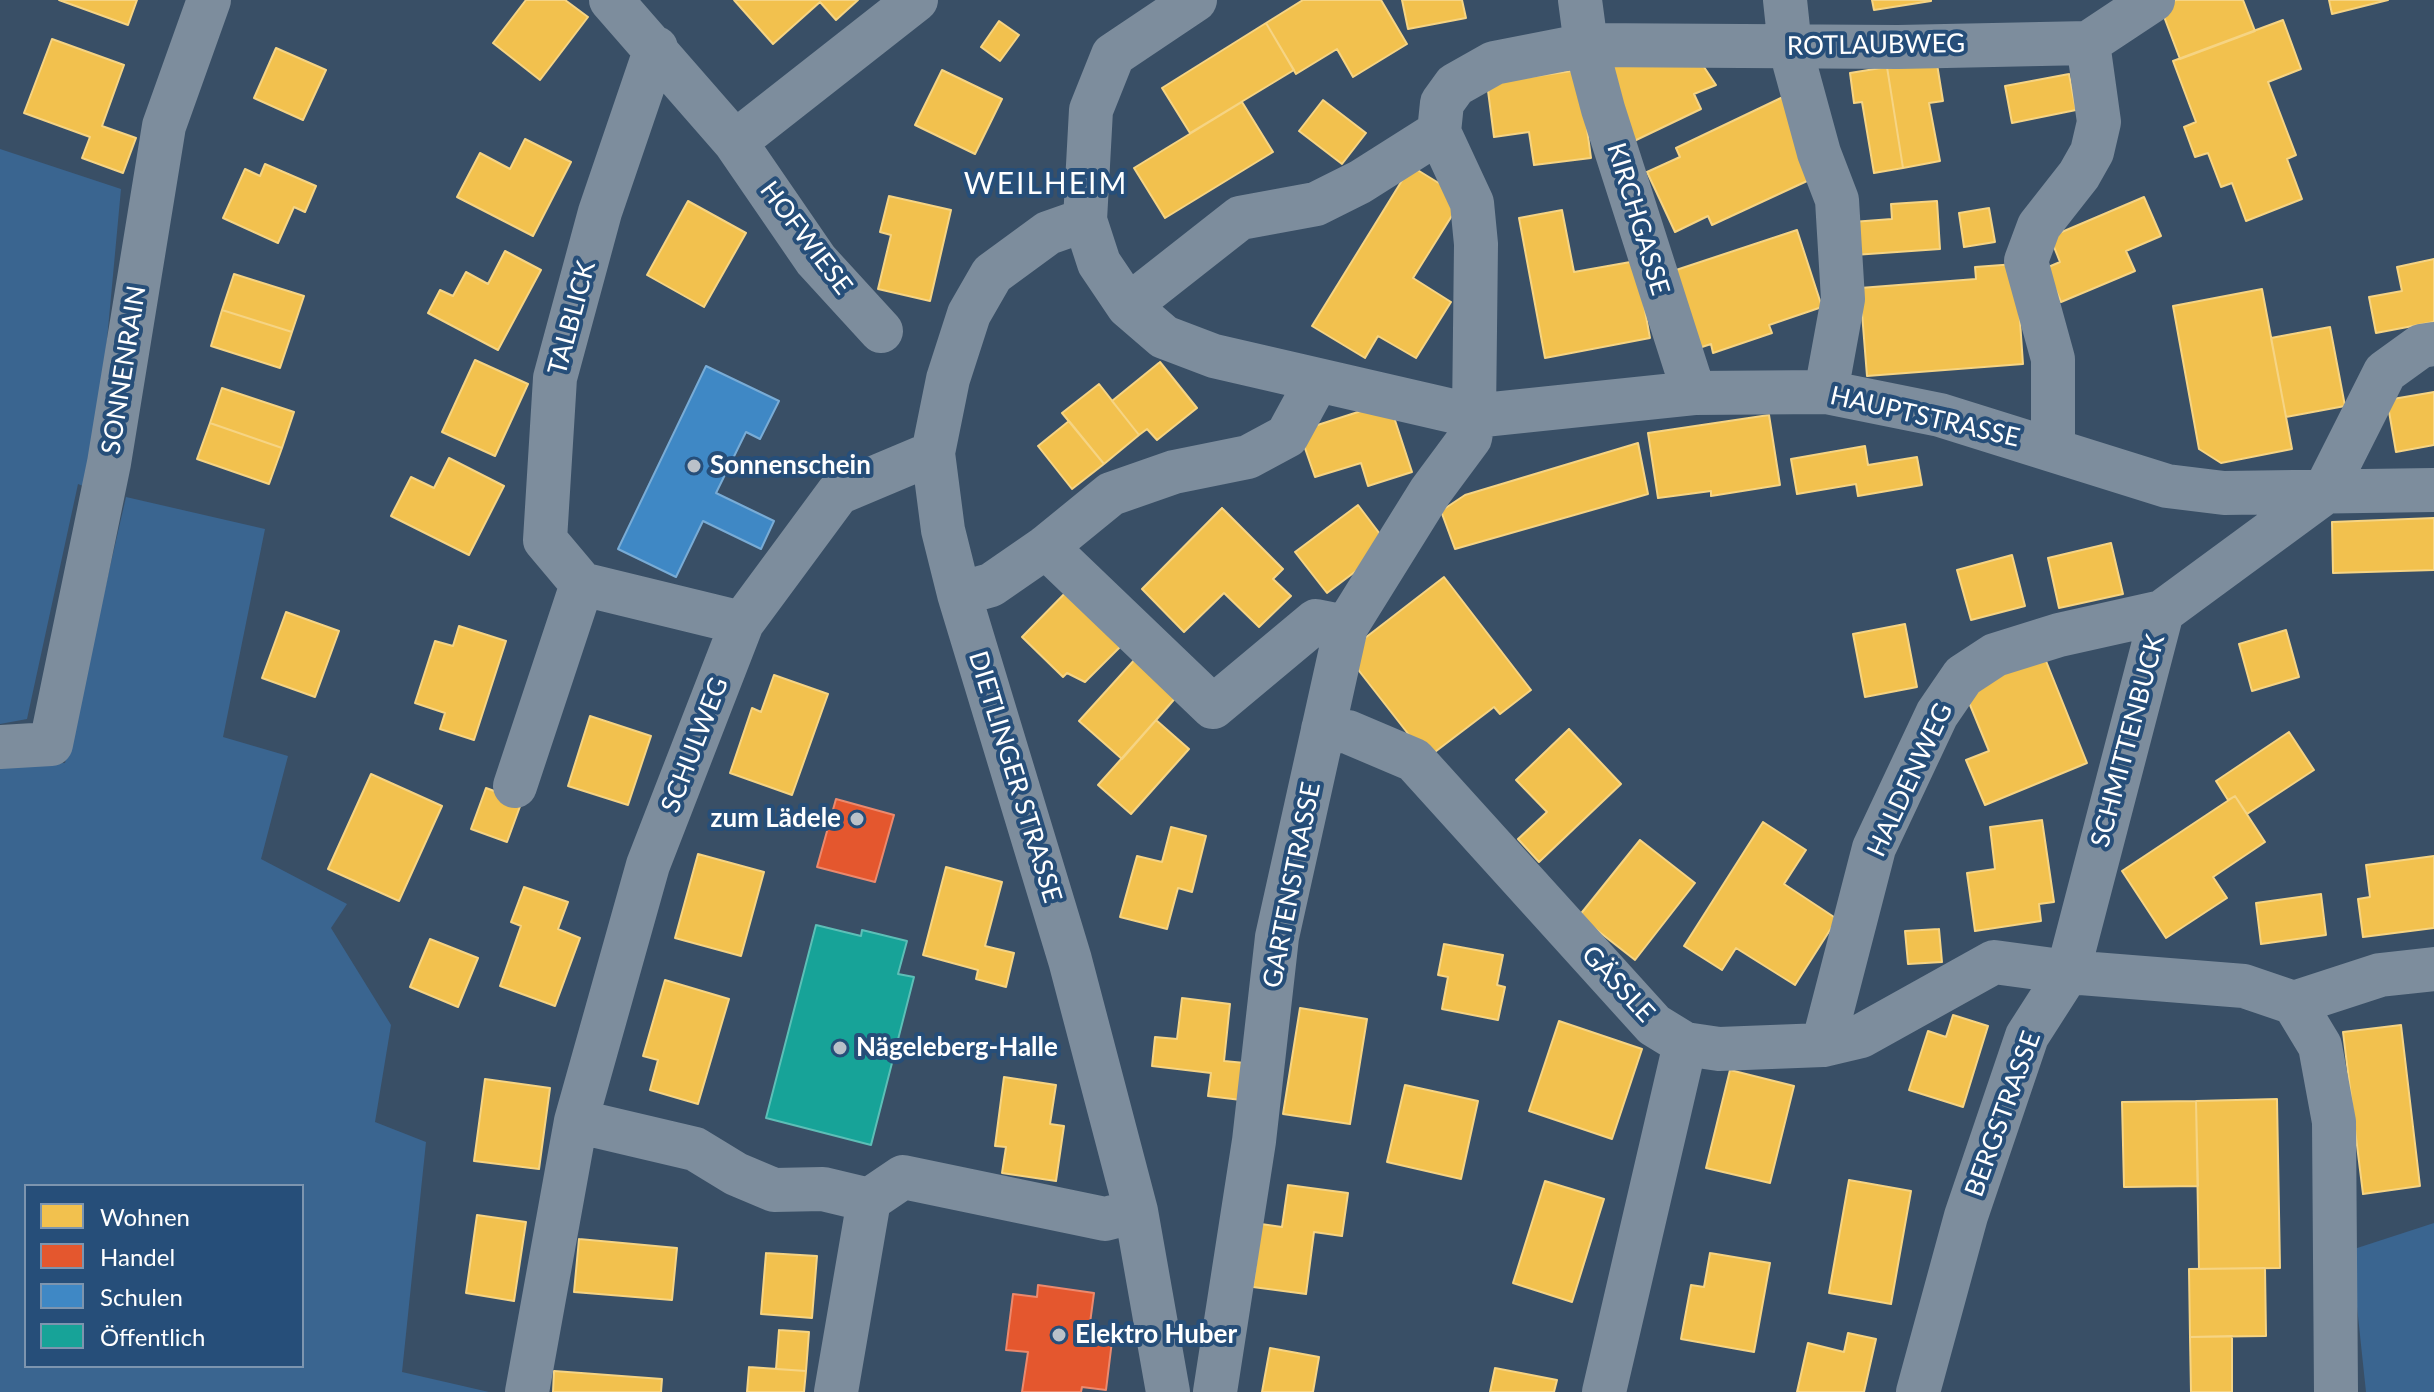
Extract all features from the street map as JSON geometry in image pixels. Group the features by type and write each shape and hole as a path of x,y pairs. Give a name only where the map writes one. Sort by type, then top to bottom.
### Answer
{"street":[{"name":"SONNENRAIN","path":"0,747 51,744 109,463 164,126 209,0"},
{"name":"HOFWIESE","path":"611,0 735,142 816,260 881,331"},
{"path":"735,142 916,0"},
{"name":"HAUPTSTRASSE","path":"1195,0 1113,55 1091,110 1085,220 1099,263 1128,306 1164,337 1214,356 1474,416 1694,393 1826,392 1940,415 2167,486 2224,493 2434,490"},
{"name":"KIRCHGASSE","path":"1580,0 1586,45 1694,393"},
{"path":"1785,0 1790,47 1819,153 1837,200 1843,299 1826,392"},
{"path":"2053,449 2053,359 2026,261 2039,226 2079,175 2092,152 2099,122 2088,43 2153,0"},
{"name":"ROTLAUBWEG","path":"1439,132 1442,103 1455,85 1494,63 1586,45 1790,47 2088,43"},
{"name":"TALBLICK","path":"582,584 545,540 555,378 600,212 656,48"},
{"path":"1128,306 1240,218 1316,204 1360,182 1439,132 1472,203 1476,244 1474,416"},
{"name":"DIETLINGER STRASSE","path":"1085,220 1048,233 992,274 969,314 948,379 933,453 943,530 959,594 1070,960 1136,1211 1168,1392"},
{"path":"2324,493 2385,372 2421,346 2434,344"},
{"path":"959,594 991,585 1046,547 1111,494 1174,472 1248,457 1287,436 1317,381"},
{"name":"GARTENSTRASSE","path":"1215,1392 1254,1141 1277,937 1346,627 1430,492 1470,438 1474,416"},
{"name":"SCHULWEG","path":"527,1392 576,1121 648,865 742,623 838,493 933,453"},
{"name":"SCHMITTENBUCK","path":"2068,972 2162,612 2324,493"},
{"path":"1046,547 1213,707 1316,621 1346,627"},
{"path":"515,786 582,584 742,623"},
{"name":"HALDENWEG","path":"1823,1045 1874,848 1937,714 1963,676 1995,655 2059,635 2162,612"},
{"name":"GÄSSLE","path":"1323,729 1348,732 1414,760 1654,1025 1685,1044 1719,1049 1823,1045 1861,1036 1994,962 2068,972"},
{"path":"2068,972 2244,986 2294,1003 2380,975 2434,969"},
{"name":"BERGSTRASSE","path":"1918,1392 1966,1216 2027,1036 2068,972"},
{"path":"2294,1003 2320,1046 2334,1122 2336,1392"},
{"path":"1604,1392 1685,1044"},
{"path":"576,1121 695,1149 736,1174 774,1190 823,1189 869,1200"},
{"path":"836,1392 869,1200 903,1177 1105,1219 1136,1211"}],"shaded area":[{"path":"0,149 121,189 93,490 78,484 27,719 0,724"},
{"path":"126,497 265,529 223,737 288,756 261,859 347,904 331,928 391,1025 375,1122 426,1142 402,1372 489,1392 0,1392 0,766 65,763"},
{"path":"2434,1223 2434,1392 2366,1392 2351,1250"}],"building: Wohnen":[{"path":"59,0 137,0 128,25"},
{"path":"526,0 565,0 588,17 540,80 493,43"},
{"path":"734,0 858,0 836,20 820,2 773,44"},
{"path":"1303,0 1381,0 1407,44 1353,77 1337,49 1296,74 1266,23"},
{"path":"1402,0 1462,0 1466,18 1408,29"},
{"path":"1872,0 1931,0 1931,1 1874,10"},
{"path":"2176,0 2243,0 2255,31 2180,59 2160,6"},
{"path":"2329,0 2388,0 2332,14"},
{"path":"2283,20 2301,69 2268,82 2296,155 2287,159 2302,199 2246,221 2232,183 2221,187 2208,153 2195,157 2184,127 2196,122 2173,61"},
{"path":"999,21 1019,35 1000,61 981,47"},
{"path":"1266,23 1294,70 1190,133 1162,88"},
{"path":"52,39 124,65 102,126 136,138 123,173 82,158 90,137 24,113"},
{"path":"276,48 326,70 303,120 254,98"},
{"path":"1936,58 1943,101 1929,103 1940,161 1903,168 1887,67"},
{"path":"1609,62 1702,64 1716,85 1694,94 1701,109 1632,142"},
{"path":"1887,67 1903,168 1874,173 1862,102 1854,103 1850,73"},
{"path":"942,70 1002,99 975,154 915,125"},
{"path":"1579,70 1591,158 1534,165 1529,132 1494,137 1487,83"},
{"path":"2069,74 2076,110 2012,123 2005,86"},
{"path":"1783,97 1820,175 1712,225 1708,216 1675,232 1647,172 1680,157 1676,148"},
{"path":"1323,100 1366,133 1342,164 1299,131"},
{"path":"1242,102 1273,152 1165,218 1134,168"},
{"path":"525,139 571,162 533,236 457,197 480,153 510,169"},
{"path":"265,164 316,186 305,212 294,207 278,243 223,218 245,169 260,176"},
{"path":"1411,166 1463,198 1413,278 1451,302 1416,358 1378,336 1365,358 1312,326"},
{"path":"889,196 951,210 930,301 878,289 891,235 880,232"},
{"path":"2144,197 2161,236 2126,251 2135,271 2061,302 2046,268 2060,262 2050,237"},
{"path":"688,201 746,233 704,307 647,275"},
{"path":"1937,201 1940,249 1854,255 1852,222 1892,219 1891,204"},
{"path":"1989,208 1995,242 1964,247 1959,213"},
{"path":"1562,210 1574,272 1636,261 1650,338 1545,358 1519,218"},
{"path":"1797,230 1822,307 1769,325 1772,333 1713,353 1711,344 1693,350 1667,273"},
{"path":"505,251 541,270 498,350 428,313 440,290 453,296 466,272 488,284"},
{"path":"2434,259 2434,322 2376,333 2369,297 2402,291 2397,267"},
{"path":"2016,264 2023,364 1867,376 1860,288 1976,279 1975,267"},
{"path":"234,274 304,296 292,332 222,310"},
{"path":"2262,289 2292,449 2221,463 2199,449 2173,306"},
{"path":"222,310 292,332 280,368 211,346"},
{"path":"2330,327 2345,406 2286,417 2271,338"},
{"path":"475,360 528,384 495,456 442,432"},
{"path":"1160,362 1197,408 1157,440 1147,429 1139,435 1112,401"},
{"path":"1099,384 1139,435 1104,464 1062,413"},
{"path":"222,388 294,412 282,448 210,423"},
{"path":"2434,392 2434,445 2396,452 2387,400"},
{"path":"1389,402 1412,472 1368,486 1361,463 1315,477 1299,431"},
{"path":"1769,415 1780,485 1711,496 1711,491 1658,498 1648,433"},
{"path":"1069,421 1104,464 1072,489 1038,446"},
{"path":"210,423 282,448 269,484 197,459"},
{"path":"1638,443 1648,494 1455,549 1441,511 1465,495"},
{"path":"1865,446 1868,465 1917,457 1922,485 1858,496 1856,484 1797,494 1791,459"},
{"path":"449,458 504,486 469,555 391,516 411,477 434,488"},
{"path":"1358,505 1389,546 1327,593 1295,552"},
{"path":"1222,508 1283,569 1273,579 1291,596 1259,627 1224,593 1184,632 1142,589"},
{"path":"2434,518 2434,570 2333,573 2332,522"},
{"path":"2111,543 2123,594 2059,608 2048,558"},
{"path":"2012,555 2025,606 1971,620 1957,570"},
{"path":"1444,577 1531,690 1500,714 1494,707 1427,758 1356,667 1365,638"},
{"path":"1072,586 1121,646 1085,682 1067,673 1063,677 1022,637"},
{"path":"286,612 339,631 315,697 262,678"},
{"path":"1905,624 1917,687 1865,697 1853,634"},
{"path":"459,626 506,641 474,740 440,729 445,713 415,703 435,641 453,646"},
{"path":"2286,630 2299,677 2252,691 2239,644"},
{"path":"2044,656 2087,763 1985,805 1966,760 1989,751 1963,688"},
{"path":"1137,657 1178,695 1122,759 1079,721"},
{"path":"774,675 828,694 792,795 730,773 752,708 761,712"},
{"path":"590,716 651,736 628,805 568,786"},
{"path":"1156,720 1189,749 1131,814 1098,785"},
{"path":"1569,729 1621,784 1539,862 1518,839 1547,812 1516,780"},
{"path":"2289,732 2314,770 2247,814 2235,796 2228,800 2216,781"},
{"path":"371,774 442,806 399,901 328,869"},
{"path":"486,788 522,801 507,842 471,829"},
{"path":"2235,796 2265,842 2213,877 2227,898 2166,938 2122,871"},
{"path":"2042,820 2054,902 2039,904 2041,921 1975,931 1967,873 1995,869 1990,827"},
{"path":"1763,822 1806,850 1784,884 1837,919 1795,985 1736,948 1722,970 1684,946"},
{"path":"1171,827 1206,836 1192,892 1178,888 1167,929 1120,917 1137,856 1162,862"},
{"path":"1640,840 1695,883 1635,960 1579,916"},
{"path":"698,854 764,872 741,956 675,938"},
{"path":"2434,856 2434,928 2363,937 2358,899 2370,897 2366,865"},
{"path":"946,867 1002,882 985,946 1014,953 1006,987 976,979 978,970 923,955"},
{"path":"524,887 568,902 558,929 580,938 555,1006 500,986 521,926 511,922"},
{"path":"2321,894 2326,935 2261,944 2256,903"},
{"path":"1939,929 1942,962 1908,964 1905,931"},
{"path":"430,939 478,958 458,1007 410,987"},
{"path":"1444,944 1503,955 1497,985 1505,987 1498,1020 1442,1009 1448,977 1438,975"},
{"path":"665,980 729,999 698,1104 650,1090 658,1060 643,1056"},
{"path":"1182,998 1230,1004 1224,1061 1245,1063 1241,1100 1208,1096 1211,1073 1152,1066 1155,1037 1177,1039"},
{"path":"1300,1008 1367,1019 1350,1124 1283,1114"},
{"path":"1953,1015 1988,1026 1963,1107 1909,1090 1928,1031 1946,1037"},
{"path":"1559,1021 1642,1049 1612,1139 1529,1111"},
{"path":"2401,1025 2420,1186 2363,1194 2343,1032"},
{"path":"1730,1070 1794,1086 1770,1183 1706,1168"},
{"path":"1004,1077 1056,1085 1050,1124 1064,1126 1056,1181 1002,1173 1006,1147 995,1146"},
{"path":"485,1079 550,1088 539,1169 474,1161"},
{"path":"1405,1085 1478,1101 1461,1179 1387,1162"},
{"path":"2277,1099 2280,1268 2199,1269 2196,1101"},
{"path":"2196,1101 2198,1186 2124,1187 2122,1102"},
{"path":"1849,1180 1911,1191 1891,1304 1829,1293"},
{"path":"1545,1181 1604,1199 1572,1302 1513,1283"},
{"path":"1288,1185 1348,1193 1342,1236 1314,1232 1306,1294 1253,1287 1261,1224 1282,1227"},
{"path":"477,1215 526,1222 514,1301 466,1293"},
{"path":"579,1239 677,1248 672,1300 574,1292"},
{"path":"766,1253 817,1256 812,1318 761,1314"},
{"path":"1710,1253 1770,1263 1754,1352 1681,1339 1691,1285 1704,1287"},
{"path":"2265,1268 2266,1336 2190,1337 2189,1269"},
{"path":"779,1330 809,1332 806,1371 776,1369"},
{"path":"1848,1333 1876,1339 1864,1392 1797,1392 1808,1343 1844,1352"},
{"path":"2232,1336 2232,1392 2191,1392 2190,1337"},
{"path":"1270,1348 1319,1357 1313,1392 1262,1392"},
{"path":"749,1367 806,1371 804,1392 747,1392"},
{"path":"1495,1368 1557,1380 1554,1392 1490,1392"},
{"path":"554,1371 662,1379 661,1392 553,1392"}],"building: Handel":[{"path":"836,799 894,815 875,882 817,867"},
{"path":"1038,1285 1094,1293 1088,1338 1112,1341 1106,1390 1082,1387 1081,1392 1022,1392 1028,1352 1006,1350 1013,1294 1037,1297"}],"building: Schulen":[{"name":"Sonnenschein","path":"706,366 779,401 760,439 746,432 716,493 774,521 761,549 703,521 676,577 618,549"}],"building: Öffentlich":[{"name":"Nägeleberg-Halle","path":"816,925 861,936 862,930 907,941 898,974 914,977 871,1145 766,1118"}],"place":[{"name":"Sonnenschein","path":"694,466"},
{"name":"zum Lädele","path":"857,819"},
{"name":"Nägeleberg-Halle","path":"840,1048"},
{"name":"Elektro Huber","path":"1059,1335"}],"district":[{"name":"WEILHEIM","path":"1046,184"}]}
